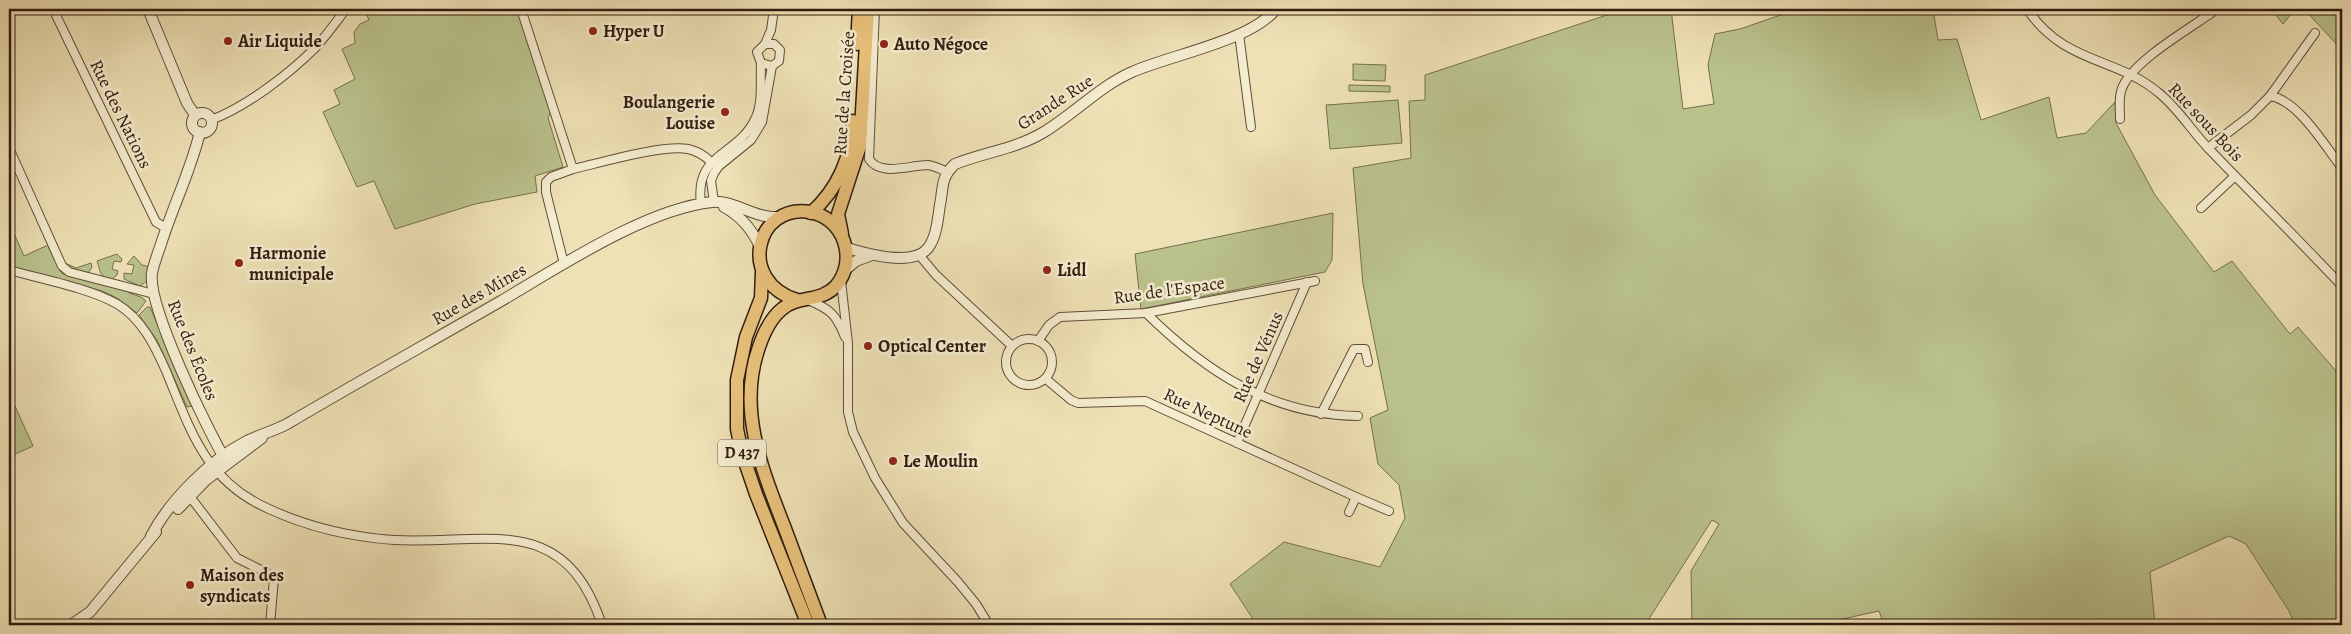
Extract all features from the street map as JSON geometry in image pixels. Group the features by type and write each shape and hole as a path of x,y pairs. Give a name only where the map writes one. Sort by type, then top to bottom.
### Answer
{"main road":[{"path":"811,212 828,196 842,172 851,145 859,9"},
{"name":"Rue de la Croisée","path":"845,242 838,214 854,170 860,146 868,9"},
{"path":"811,212 830,221 845,242 843,275 827,293 802,300 784,296 774,289 762,272 759,258 760,247 767,230 781,217 791,213 811,212"},
{"name":"D 437","path":"762,272 761,298 746,338 737,380 737,429 742,453 756,494 808,625"},
{"name":"D 437","path":"802,300 780,310 759,346 753,367 751,417 759,458 821,625"}],"street":[{"name":"Rue des Nations","path":"53,9 156,222 166,228"},
{"path":"148,9 187,103 195,114"},
{"path":"211,120 268,86 306,56 346,9"},
{"path":"521,9 572,169"},
{"path":"701,204 702,174 711,162 748,130 757,116 761,63 757,52 765,44 771,30 774,9"},
{"path":"845,242 872,255 910,258 920,256 929,247 934,235 947,172 930,165 881,168 874,166 869,159 875,9"},
{"name":"Grande Rue","path":"947,172 955,164 972,157 1002,151 1043,133 1130,73 1239,34 1268,17 1276,9"},
{"name":"Rue sous Bois","path":"2027,9 2042,28 2057,41 2073,51 2144,82 2161,94 2208,148 2342,286"},
{"path":"2120,118 2120,92 2130,76 2141,64 2217,9"},
{"path":"760,247 755,235 743,220 714,202 711,181 719,166 752,140 762,122 772,66 780,57 780,50 774,44 771,30"},
{"path":"1239,34 1251,127"},
{"path":"2208,148 2251,114 2270,96 2315,34"},
{"path":"765,44 774,44"},
{"path":"761,63 772,66"},
{"path":"2270,96 2286,101 2301,116 2342,168"},
{"path":"195,114 204,113 211,120"},
{"path":"195,114 192,125 200,132 205,132 210,128 211,120"},
{"name":"Rue des Écoles","path":"200,132 153,270 154,294 156,305 202,416 225,459"},
{"path":"9,148 11,161 62,266 69,272 154,294"},
{"path":"564,264 546,192 546,182 551,176 572,169 647,152 681,148 698,152 711,162"},
{"path":"2201,208 2235,176"},
{"name":"Rue des Mines","path":"72,625 90,612 151,536 157,525 187,493 225,459 269,433 564,264 662,215 714,202 730,204 768,218 781,217"},
{"path":"872,255 856,261 843,275 848,343 847,404 854,432 875,478 902,523 958,582 976,604 989,625"},
{"path":"920,256 936,276 1012,346"},
{"path":"9,270 95,295 118,304 134,318 145,330 159,354 195,440 213,468 225,482 244,496 270,510 335,532 354,536 396,540 499,538 527,542 548,550 569,564 580,578 602,625"},
{"name":"Rue de l'Espace","path":"1038,341 1048,325 1060,318 1146,312 1311,282"},
{"name":"Rue de Vénus","path":"1237,443 1311,282"},
{"path":"802,300 826,308 837,318 848,343"},
{"path":"1146,312 1191,353 1258,395 1306,412 1358,416"},
{"path":"1022,340 1038,341 1044,344 1051,355 1052,368 1046,379 1039,384 1023,385 1010,376 1006,361 1012,346 1022,340"},
{"path":"1322,414 1354,348 1365,349 1368,362"},
{"name":"Rue Neptune","path":"1046,379 1070,400 1078,403 1145,401 1389,511"},
{"path":"187,493 237,558 267,573 274,579 270,625"},
{"path":"1349,512 1356,497"}],"green space":[{"path":"372,9 517,9 551,111 548,118 563,167 535,176 537,192 475,204 395,229 374,181 357,187 323,112 340,104 334,90 355,79 342,49 355,43 354,32 360,24 369,20 366,13"},
{"path":"1671,9 1683,109 1714,104 1708,65 1715,34 1740,29 1798,9 1933,9 1938,40 1957,39 1981,120 2049,97 2057,138 2086,133 2115,102 2116,123 2155,195 2214,272 2232,261 2290,334 2298,327 2342,378 2342,625 2295,625 2289,611 2246,544 2229,536 2150,572 2155,625 1884,625 1879,611 1815,625 1692,625 1691,571 1719,524 1712,520 1645,625 1257,625 1230,584 1284,542 1380,567 1405,518 1399,485 1378,464 1370,418 1388,410 1363,284 1353,168 1411,158 1409,101 1425,100 1425,75 1622,10"},
{"path":"2271,9 2295,9 2283,24"},
{"path":"2304,9 2342,9 2342,50"},
{"path":"1353,64 1386,65 1385,81 1353,80"},
{"path":"1349,85 1390,86 1390,92 1349,91"},
{"path":"1398,100 1402,143 1330,149 1326,105"},
{"path":"1333,213 1332,260 1325,272 1141,309 1135,254"},
{"path":"9,222 24,256 48,245 63,274 129,291 129,293 146,301 137,313 117,298 102,291 9,266"},
{"path":"117,254 122,259 121,262 114,261 112,269 118,271 117,275 112,279 104,276 97,261"},
{"path":"134,256 142,265 150,267 147,281 140,286 124,279 124,273 132,274 134,265 127,264"},
{"path":"65,263 76,268 91,263 92,267 88,273 71,268"},
{"path":"147,307 150,307 192,406 187,407 157,340 139,315"},
{"path":"9,393 33,446 9,457"}],"place":[{"name":"Hyper U","path":"593,31"},
{"name":"Air Liquide","path":"228,41"},
{"name":"Auto Négoce","path":"884,44"},
{"name":"Boulangerie Louise","path":"725,112"},
{"name":"Harmonie municipale","path":"239,263"},
{"name":"Lidl","path":"1047,270"},
{"name":"Optical Center","path":"868,346"},
{"name":"Le Moulin","path":"893,461"},
{"name":"Maison des syndicats","path":"190,585"}]}
